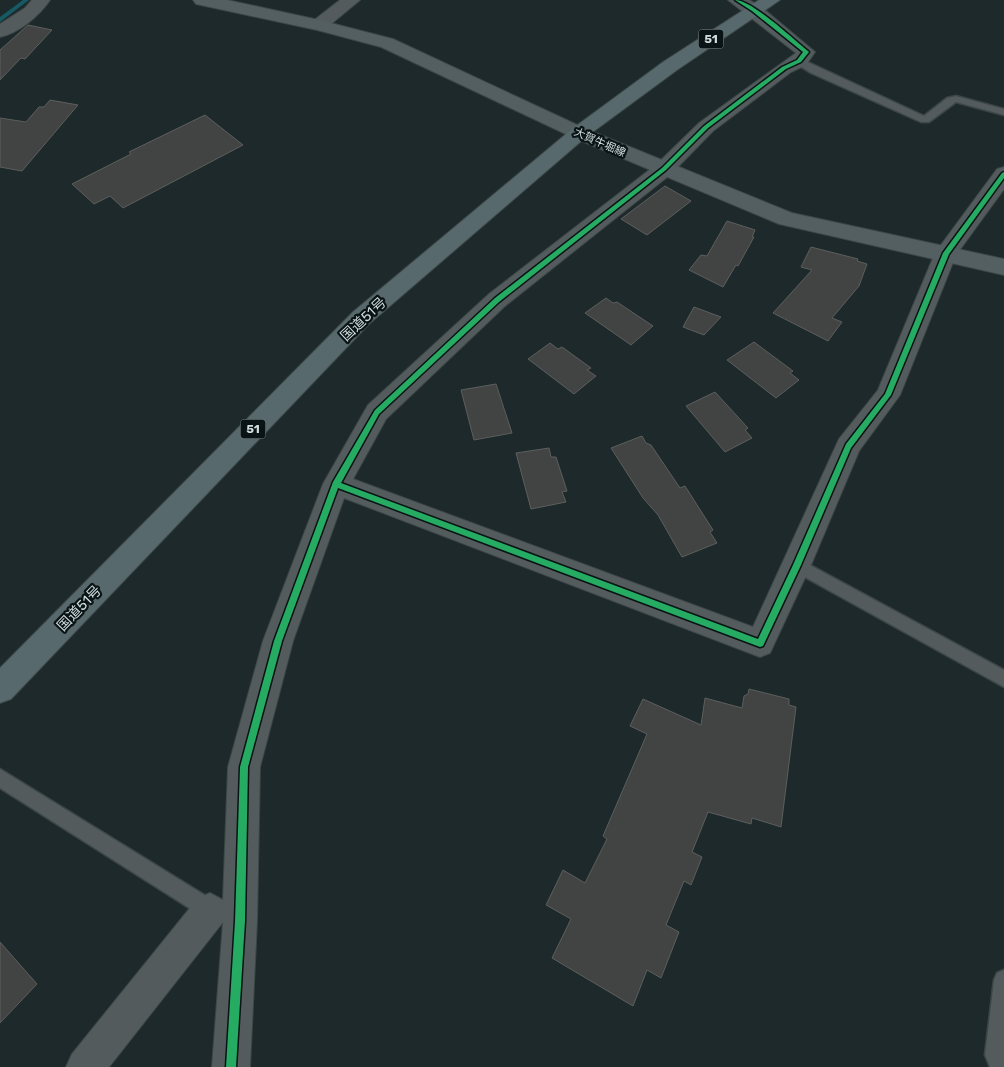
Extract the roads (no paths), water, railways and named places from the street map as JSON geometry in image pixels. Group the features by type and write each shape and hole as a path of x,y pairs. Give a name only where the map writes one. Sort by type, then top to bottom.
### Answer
{"highway":[{"name":"国道51号","path":"0,689 362,318 579,133 670,66 771,0"}],"main road":[{"name":"大賀牛堀線","path":"202,0 319,25 387,43 579,133 664,170 787,219 1004,267"}],"street":[{"path":"0,32 31,12 41,0"},
{"path":"319,25 351,0"},
{"path":"231,1067 225,916 244,767 278,641 336,484 377,412 497,300 664,170 706,127 784,68 799,61 806,52 754,10 737,0"},
{"path":"336,484 760,643 798,565 848,446 888,394 946,253 995,203 1004,174"},
{"path":"85,1067 225,916"}],"lane":[{"path":"799,61 815,71 925,120 951,100 956,99 1004,112"},
{"path":"798,565 1004,679"},
{"path":"0,778 225,916"},
{"path":"1000,1067 995,1055 1004,980"}],"waterway":[{"path":"0,20 26,0"}]}
